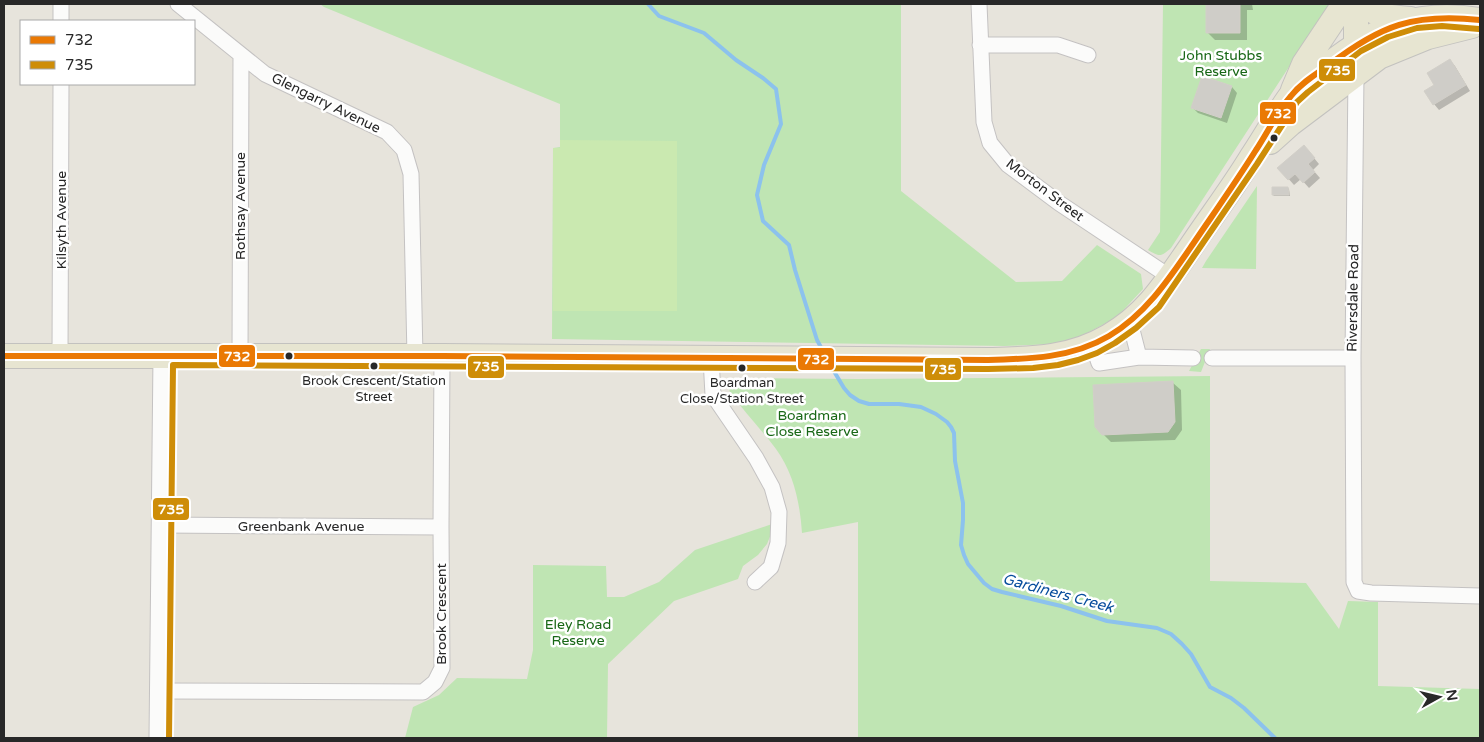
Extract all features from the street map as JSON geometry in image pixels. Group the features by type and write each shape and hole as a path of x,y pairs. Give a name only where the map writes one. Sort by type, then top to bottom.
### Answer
{"main road":[{"path":"4,356 1033,359 1062,355 1096,354 1152,302 1170,277 1250,159 1290,96 1304,64 1344,4"},
{"name":"Riversdale Road","path":"1356,4 1356,74"},
{"path":"1366,4 1373,11 1385,16 1415,19 1442,17 1480,22"},
{"path":"1290,96 1356,44 1385,29 1415,19"},
{"path":"1250,159 1290,124 1379,57 1428,37 1480,22"},
{"path":"160,738 164,356"}],"street":[{"path":"61,4 61,20"},
{"name":"Glengarry Avenue","path":"178,4 266,74 387,132 404,150 411,174 415,356"},
{"name":"Morton Street","path":"979,4 984,122 990,144 1008,165 1059,203 1170,277"},
{"path":"980,45 1058,45 1088,55"},
{"name":"Rothsay Avenue","path":"240,356 241,55"},
{"name":"Riversdale Road","path":"1356,74 1353,358 1354,582 1358,592 1480,596"},
{"name":"Kilsyth Avenue","path":"60,356 61,85"},
{"path":"1130,322 1139,357"},
{"path":"1096,354 1193,358"},
{"name":"Brook Crescent","path":"160,691 423,692 434,682 442,668 442,356"},
{"path":"711,358 713,395 764,472 772,487 779,512 778,542 771,567 755,582"},
{"path":"1212,358 1353,358"},
{"name":"Greenbank Avenue","path":"162,525 441,527"}],"green space":[{"path":"320,4 901,4 901,191 1016,282 1062,281 1097,245 1141,274 1143,289 1117,317 1080,337 1056,344 1004,346 552,339 553,148 560,147 560,104"},
{"name":"John Stubbs Reserve","path":"1163,4 1330,4 1171,248 1160,255 1148,250 1160,232"},
{"path":"560,140 677,141 677,311 553,311 553,148 560,148"},
{"path":"1257,186 1256,269 1202,268 1206,261"},
{"path":"1201,349 1210,349 1201,372 1189,371"},
{"name":"Boardman Close Reserve","path":"1210,376 1210,581 1306,583 1339,629 1348,601 1378,602 1378,686 1480,689 1480,738 858,738 858,522 802,533 798,500 787,468 776,449 730,392 727,383 733,378 858,379"},
{"name":"Eley Road Reserve","path":"772,524 767,544 758,555 743,566 738,579 674,601 608,664 607,738 405,738 413,707 439,695 457,678 527,679 533,650 533,565 606,566 607,597 624,597 659,582 695,550"}],"building":[{"path":"1206,4 1240,4 1240,33 1206,33"},
{"path":"1450,59 1466,85 1433,105 1424,91 1434,85 1427,73"},
{"path":"1202,76 1232,86 1221,118 1191,108"},
{"path":"1304,145 1315,158 1308,164 1315,172 1303,183 1295,174 1288,180 1277,168"},
{"path":"1272,187 1288,187 1289,195 1272,195"},
{"path":"1173,381 1175,422 1168,432 1102,435 1095,427 1093,385"}],"waterway":[{"name":"Gardiners Creek","path":"648,4 659,16 704,33 736,60 776,89 781,124 764,165 757,195 763,221 789,245 817,340 823,351"},
{"name":"Gardiners Creek","path":"832,368 844,388 859,401 869,404 899,404 921,407 936,414 951,427 954,433 955,461 963,503 961,545 968,564 984,583 992,589 1061,606 1107,621 1157,628 1171,634 1191,654 1210,687 1231,698 1244,708 1275,738"}],"transit line":[{"name":"732","path":"4,356 442,356 988,360 1035,358 1066,353 1109,336 1134,317 1156,295 1233,186 1281,109 1304,83 1348,51 1382,31 1399,25 1436,18 1480,20"},
{"name":"735","path":"169,738 173,365 988,369 1033,368 1078,360 1097,353 1115,343 1136,328 1159,307 1297,102 1308,92 1361,51 1388,37 1417,28 1442,26 1479,29"}],"place":[{"name":"Brook Crescent/Station Street","path":"374,366"},
{"name":"Boardman Close/Station Street","path":"742,368"}]}
